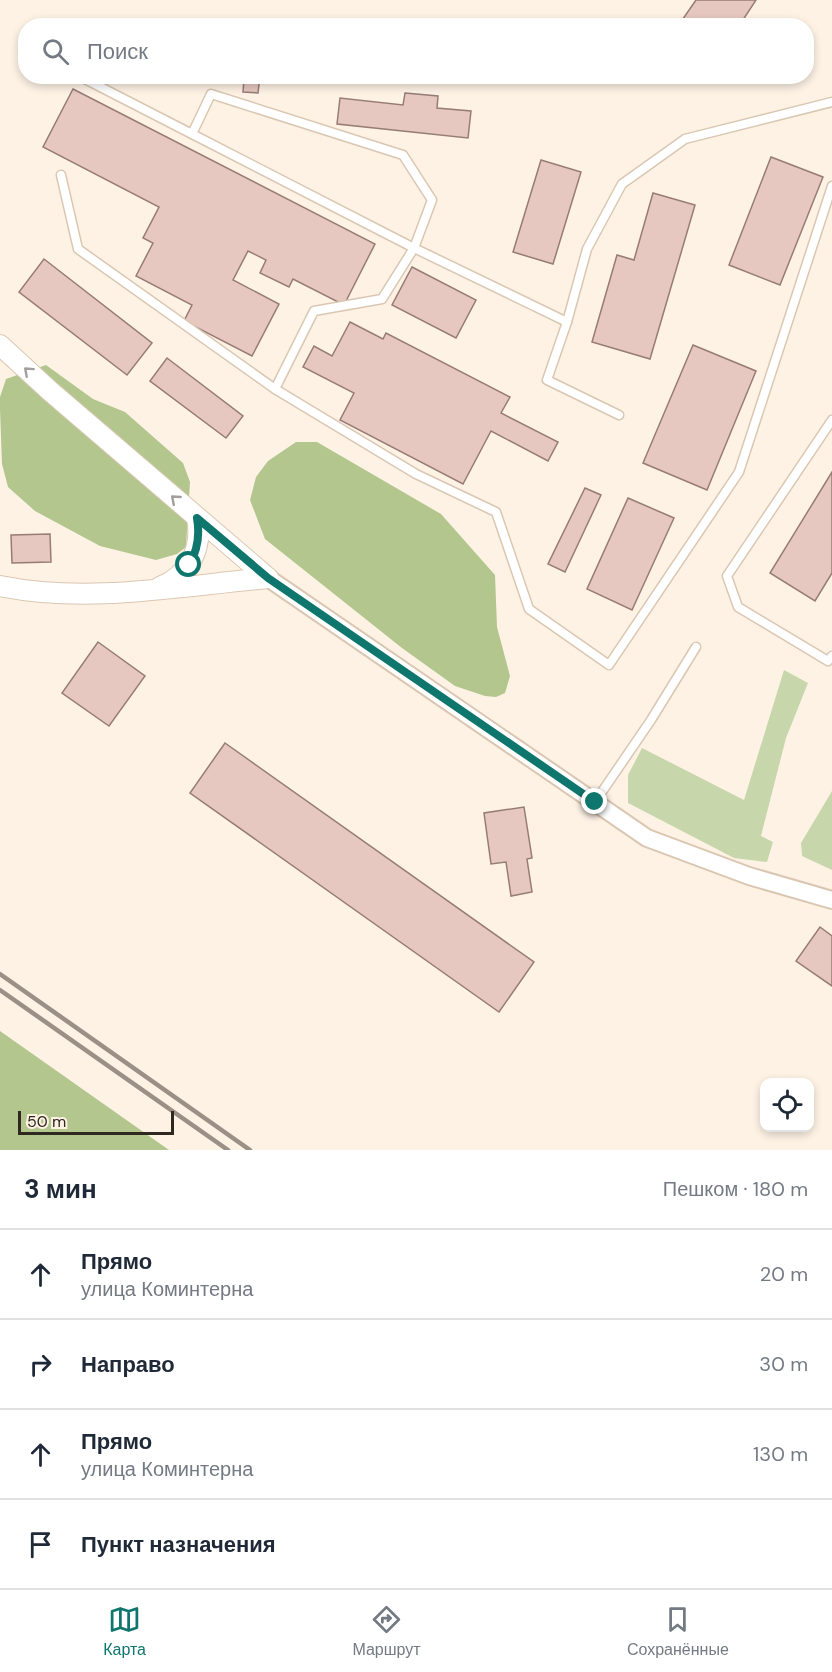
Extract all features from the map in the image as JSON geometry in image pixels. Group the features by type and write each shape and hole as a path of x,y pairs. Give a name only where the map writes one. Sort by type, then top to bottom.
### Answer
{"street":[{"path":"0,345 268,578 647,838 749,876 832,900"},
{"path":"155,589 174,580 189,565 198,539 197,518"},
{"path":"0,586 74,595 268,578"}],"lane":[{"path":"95,84 414,248 567,322"},
{"path":"192,134 211,94 403,155 432,200 414,248 382,298 314,311 274,389"},
{"path":"619,415 547,380 567,322 587,249 622,184 686,139 832,102"},
{"path":"61,175 78,249 274,389 416,474 496,512 529,609 609,665 740,472 832,186"},
{"path":"832,420 727,576 738,608 828,661 832,656"},
{"path":"595,802 651,720 696,647"}],"green space":[{"path":"46,365 93,399 125,412 183,463 190,482 186,547 177,554 156,560 100,546 35,511 8,487 2,464 0,397 6,379"},
{"path":"296,442 317,442 441,514 495,575 497,627 510,676 505,693 496,697 485,696 455,686 402,648 265,539 250,500 256,477 268,461"},
{"path":"784,670 808,683 786,738 761,836 773,842 767,862 734,858 628,803 628,775 642,748 744,800"},
{"path":"832,791 832,870 802,856 801,843"},
{"path":"0,1031 169,1150 0,1150"}],"building":[{"path":"696,0 756,0 744,18 684,18"},
{"path":"244,84 259,84 258,93 243,92"},
{"path":"73,89 375,244 344,305 293,279 289,287 260,273 266,260 248,251 233,280 279,304 252,356 184,321 192,305 136,276 153,243 143,238 159,207 43,147"},
{"path":"405,93 438,96 437,108 471,111 468,138 337,124 340,98 403,105"},
{"path":"771,157 823,177 780,285 729,265"},
{"path":"541,160 581,172 553,264 513,252"},
{"path":"653,193 695,205 650,359 592,342 617,255 634,260"},
{"path":"44,259 152,343 127,375 19,292"},
{"path":"412,267 476,300 456,338 392,305"},
{"path":"350,322 383,339 386,333 510,397 501,413 558,442 548,461 491,431 463,484 340,420 354,393 303,367 314,346 332,356"},
{"path":"693,345 756,371 707,490 643,463"},
{"path":"167,358 243,416 226,438 150,381"},
{"path":"832,472 832,573 815,601 770,573"},
{"path":"585,488 601,495 565,572 548,564"},
{"path":"628,498 674,518 632,610 587,589"},
{"path":"50,534 51,562 12,563 11,535"},
{"path":"98,642 145,676 109,726 62,693"},
{"path":"225,743 534,962 499,1012 190,793"},
{"path":"524,807 532,858 527,859 532,892 511,896 506,862 491,864 484,813"},
{"path":"820,927 832,936 832,986 796,961"}],"railway":[{"path":"0,974 250,1150"},
{"path":"0,990 228,1150"}],"route":[{"path":"189,565 198,539 197,518 268,578 595,802"}]}
